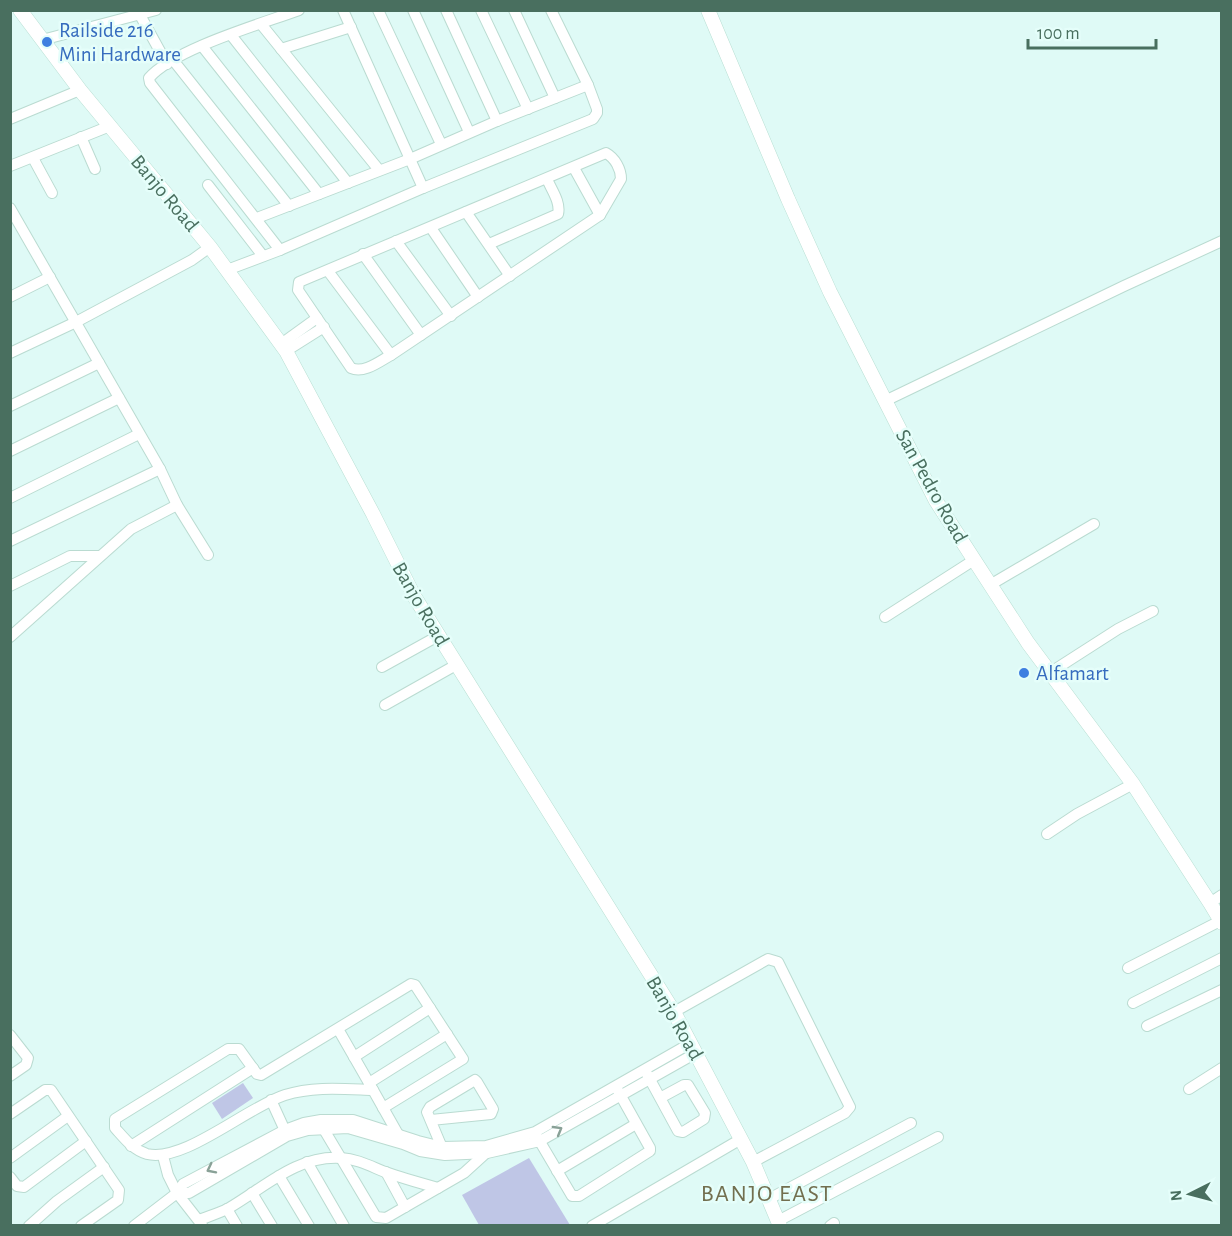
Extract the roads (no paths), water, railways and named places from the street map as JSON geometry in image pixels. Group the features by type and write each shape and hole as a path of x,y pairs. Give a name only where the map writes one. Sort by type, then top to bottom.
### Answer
{"street":[{"path":"42,40 156,10"},
{"path":"280,250 150,83 149,78 170,62 202,46 299,10"},
{"path":"343,10 423,188"},
{"path":"378,10 441,144"},
{"path":"413,10 469,132"},
{"path":"446,10 497,120"},
{"path":"481,10 528,109"},
{"path":"514,10 555,98"},
{"path":"227,270 593,119 597,109 588,85 551,10"},
{"name":"San Pedro Road","path":"708,10 830,292 936,501 1028,643 1216,899 1221,922"},
{"name":"Banjo Road","path":"18,13 210,247 283,348 351,471 414,596 674,1012 753,1162 779,1223"},
{"path":"140,15 170,62 289,206"},
{"path":"261,24 379,170"},
{"path":"281,49 351,27"},
{"path":"231,35 348,183"},
{"path":"202,46 319,194"},
{"path":"257,218 410,159 497,120 588,85"},
{"path":"10,118 80,90"},
{"path":"10,166 110,126"},
{"path":"81,137 95,170"},
{"path":"606,153 613,158 621,179 600,214 392,355 364,369 357,371 351,368 298,290 299,282 574,168 602,154 606,153"},
{"path":"33,158 52,193"},
{"path":"574,168 600,214"},
{"path":"489,244 558,213 558,203 547,179"},
{"path":"208,185 263,256"},
{"path":"10,208 207,555"},
{"path":"466,212 510,276"},
{"path":"431,228 478,297"},
{"path":"396,241 450,316"},
{"path":"886,400 1221,241"},
{"path":"10,354 76,322 192,260 210,247"},
{"path":"363,254 421,335"},
{"path":"328,271 392,355"},
{"path":"10,297 50,277"},
{"path":"283,348 317,318"},
{"path":"283,348 324,327"},
{"path":"10,406 99,363"},
{"path":"10,451 119,398"},
{"path":"10,498 139,434"},
{"path":"10,541 160,469"},
{"path":"10,637 131,529 177,505"},
{"path":"990,585 1094,524"},
{"path":"10,586 70,556 99,556"},
{"path":"885,617 974,560"},
{"path":"1051,672 1118,629 1153,611"},
{"path":"382,667 438,636"},
{"path":"385,705 456,666"},
{"path":"1047,834 1077,814 1133,784"},
{"path":"1128,968 1221,922"},
{"path":"1133,1003 1221,958"},
{"path":"674,1012 768,959 778,962 849,1107 846,1113 753,1162"},
{"path":"383,1108 463,1059 447,1034 430,1008 415,986 408,984 261,1075 257,1074 239,1049 228,1049 115,1119 115,1128 131,1146 146,1154 163,1156 179,1151 286,1094 308,1090 371,1087 447,1034"},
{"path":"1147,1026 1221,990"},
{"path":"354,1057 430,1008"},
{"path":"338,1029 404,1144"},
{"path":"10,1076 26,1065 28,1059 11,1037"},
{"path":"322,1124 348,1128 420,1151 486,1150 537,1136 693,1048"},
{"path":"131,1146 253,1068"},
{"path":"1189,1089 1221,1068"},
{"path":"647,1074 660,1098 681,1132 704,1119 705,1116 688,1085 660,1098"},
{"path":"431,1120 482,1116 491,1114 494,1109 477,1082 472,1081 428,1108 431,1120 443,1151"},
{"path":"10,1114 47,1090 51,1090 120,1190 118,1200 81,1226"},
{"path":"537,1136 572,1196 579,1196 649,1154 650,1148 618,1090"},
{"path":"271,1100 286,1133"},
{"path":"10,1158 68,1116"},
{"path":"134,1226 177,1193 183,1184 236,1161 286,1133 322,1124 353,1120 397,1133 443,1151"},
{"path":"769,1199 911,1123"},
{"path":"322,1124 376,1216 386,1218 464,1173 486,1150"},
{"path":"557,1171 636,1124"},
{"path":"779,1223 938,1137"},
{"path":"592,1226 741,1139"},
{"path":"10,1177 17,1186 24,1187 86,1141"},
{"path":"163,1156 168,1175 177,1193 201,1223 279,1176 307,1162 322,1158 360,1161 386,1172 438,1188"},
{"path":"307,1162 344,1226"},
{"path":"29,1226 57,1201 104,1167"},
{"path":"386,1172 405,1208"},
{"path":"279,1176 309,1226"},
{"path":"252,1193 272,1226"},
{"path":"227,1209 237,1226"}],"place":[{"name":"Railside 216 Mini Hardware","path":"47,42"},
{"name":"Alfamart","path":"1024,673"}],"district":[{"name":"BANJO EAST","path":"767,1193"}]}
